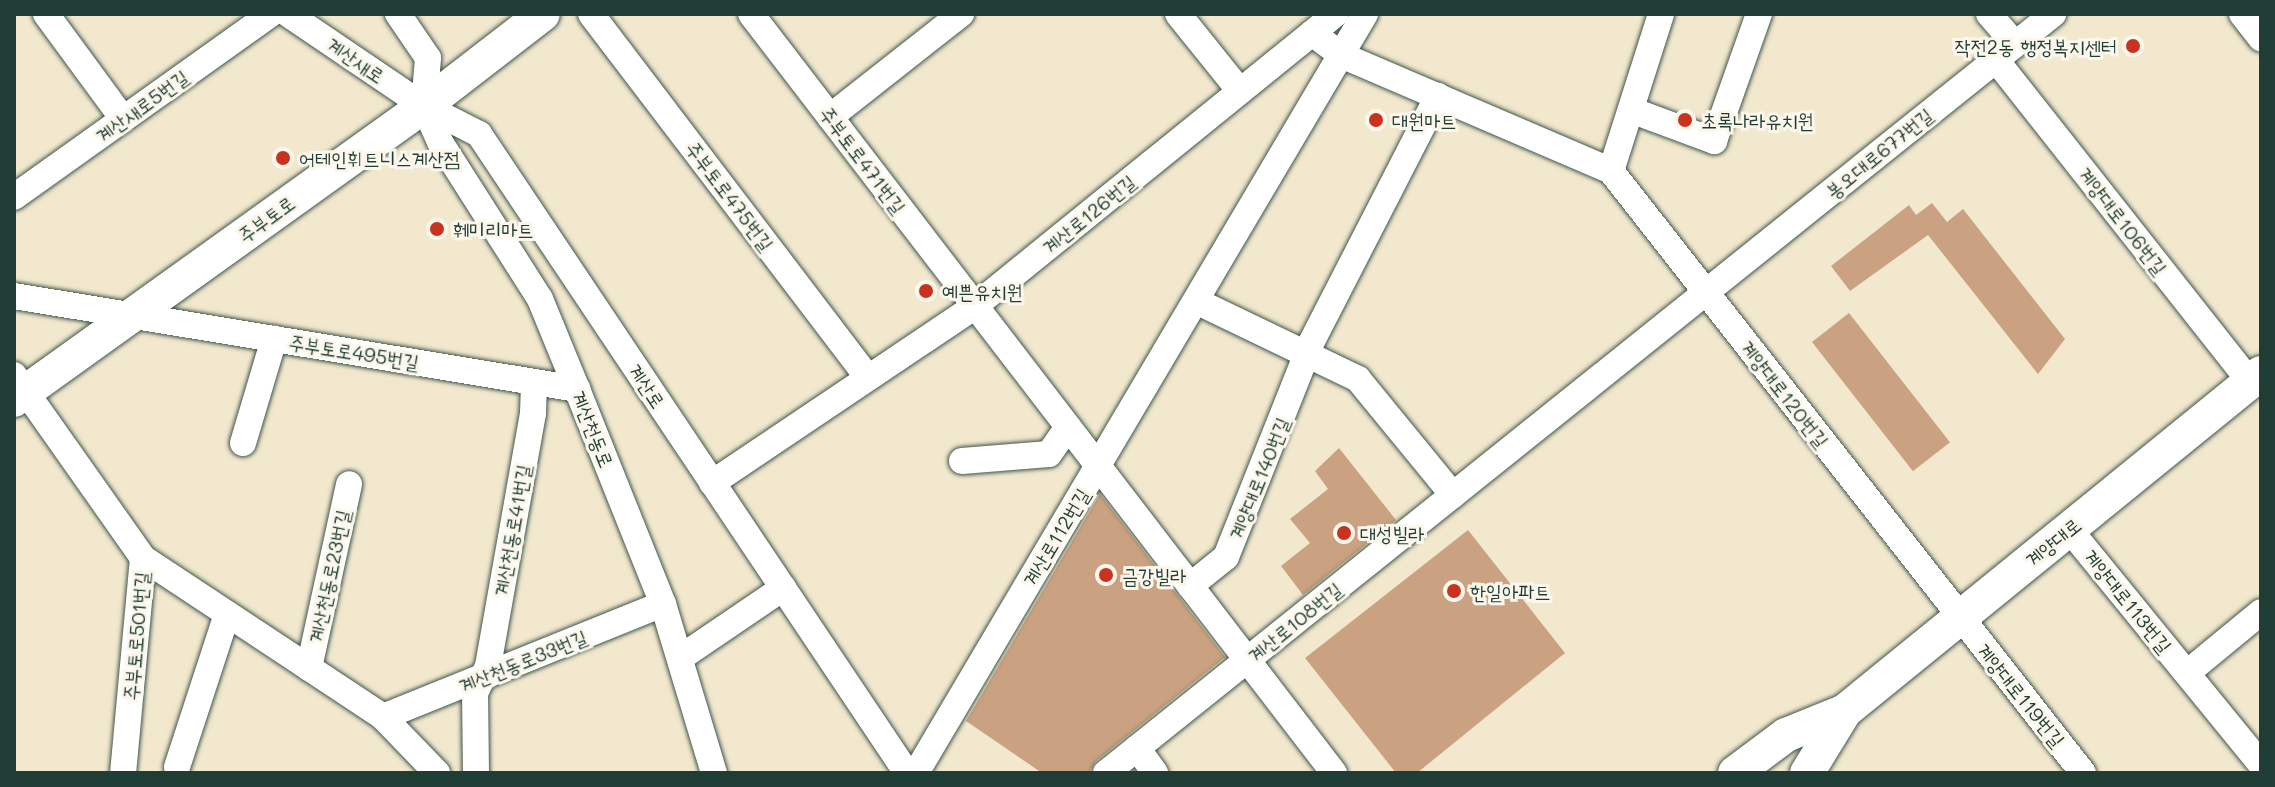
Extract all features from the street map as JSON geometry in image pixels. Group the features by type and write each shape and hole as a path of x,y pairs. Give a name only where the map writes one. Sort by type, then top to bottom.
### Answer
{"main road":[{"name":"주부토로","path":"18,389 132,315 424,106 543,14"},
{"name":"계양대로","path":"1735,773 1786,735 1845,711 2255,378"},
{"name":"계양대로","path":"1811,772 1845,711"}],"street":[{"path":"46,14 123,119"},
{"name":"계산새로5번길","path":"14,197 271,14"},
{"name":"계산새로","path":"288,14 424,106"},
{"path":"398,14 428,58 424,106"},
{"name":"주부토로475번길","path":"591,14 868,378"},
{"name":"주부토로471번길","path":"751,14 975,306"},
{"path":"830,117 961,14"},
{"path":"1178,14 1240,91"},
{"name":"계산로126번길","path":"712,483 975,306 1336,14"},
{"name":"계산로112번길","path":"916,773 1365,14"},
{"path":"1611,171 1661,14"},
{"path":"1631,110 1714,141 1759,14"},
{"name":"계양대로106번길","path":"1989,14 2005,52 2255,378"},
{"name":"봉오대로677번길","path":"1706,293 2053,14"},
{"path":"2242,14 2261,38"},
{"name":"계양대로120번길","path":"1312,33 1341,55 1611,171 1959,617"},
{"path":"1308,355 1438,96"},
{"name":"계산천동로","path":"424,106 440,142 540,299 663,604 714,773"},
{"name":"계산로","path":"424,106 479,134 907,773"},
{"name":"계산로108번길","path":"1106,773 1706,293"},
{"name":"주부토로495번길","path":"14,296 577,389"},
{"path":"1196,301 1358,379 1453,495"},
{"path":"975,306 1334,773"},
{"path":"243,443 274,339"},
{"name":"계양대로140번길","path":"1190,586 1226,557 1308,355"},
{"name":"계산천동로41번길","path":"476,773 475,693 484,677 533,413 534,382"},
{"name":"주부토로501번길","path":"18,389 143,558 123,773"},
{"path":"962,461 1049,454 1068,427"},
{"name":"계산천동로23번길","path":"309,668 349,484"},
{"name":"계양대로113번길","path":"2069,529 2261,764"},
{"name":"계산천동로23번길","path":"143,558 383,717 437,773"},
{"path":"680,658 783,588"},
{"name":"계산천동로33번길","path":"383,717 663,604"},
{"name":"계양대로113번길","path":"2187,673 2261,612"},
{"path":"177,767 227,614"},
{"name":"계양대로119번길","path":"1959,617 2083,773"},
{"path":"1137,748 1155,773"}],"building":[{"path":"1932,203 1947,222 1963,209 2065,339 2038,374 1928,235 1850,291 1831,266 1909,205 1916,215"},
{"path":"1849,313 1950,442 1913,471 1812,342"},
{"name":"대성빌라","path":"1339,448 1396,520 1303,595 1281,566 1310,543 1290,519 1328,489 1315,471"},
{"name":"금강빌라","path":"1100,494 1225,657 1096,761 1089,773 1042,773 966,721"},
{"name":"한일아파트","path":"1468,530 1565,653 1417,773 1396,773 1305,658"}],"place":[{"name":"작전2동 행정복지센터","path":"2133,46"},
{"name":"대원마트","path":"1376,120"},
{"name":"초록나라유치원","path":"1685,120"},
{"name":"어테인휘트니스계산점","path":"283,158"},
{"name":"훼미리마트","path":"437,229"},
{"name":"예쁜유치원","path":"926,291"},
{"name":"대성빌라","path":"1344,533"},
{"name":"금강빌라","path":"1106,575"},
{"name":"한일아파트","path":"1454,591"}]}
